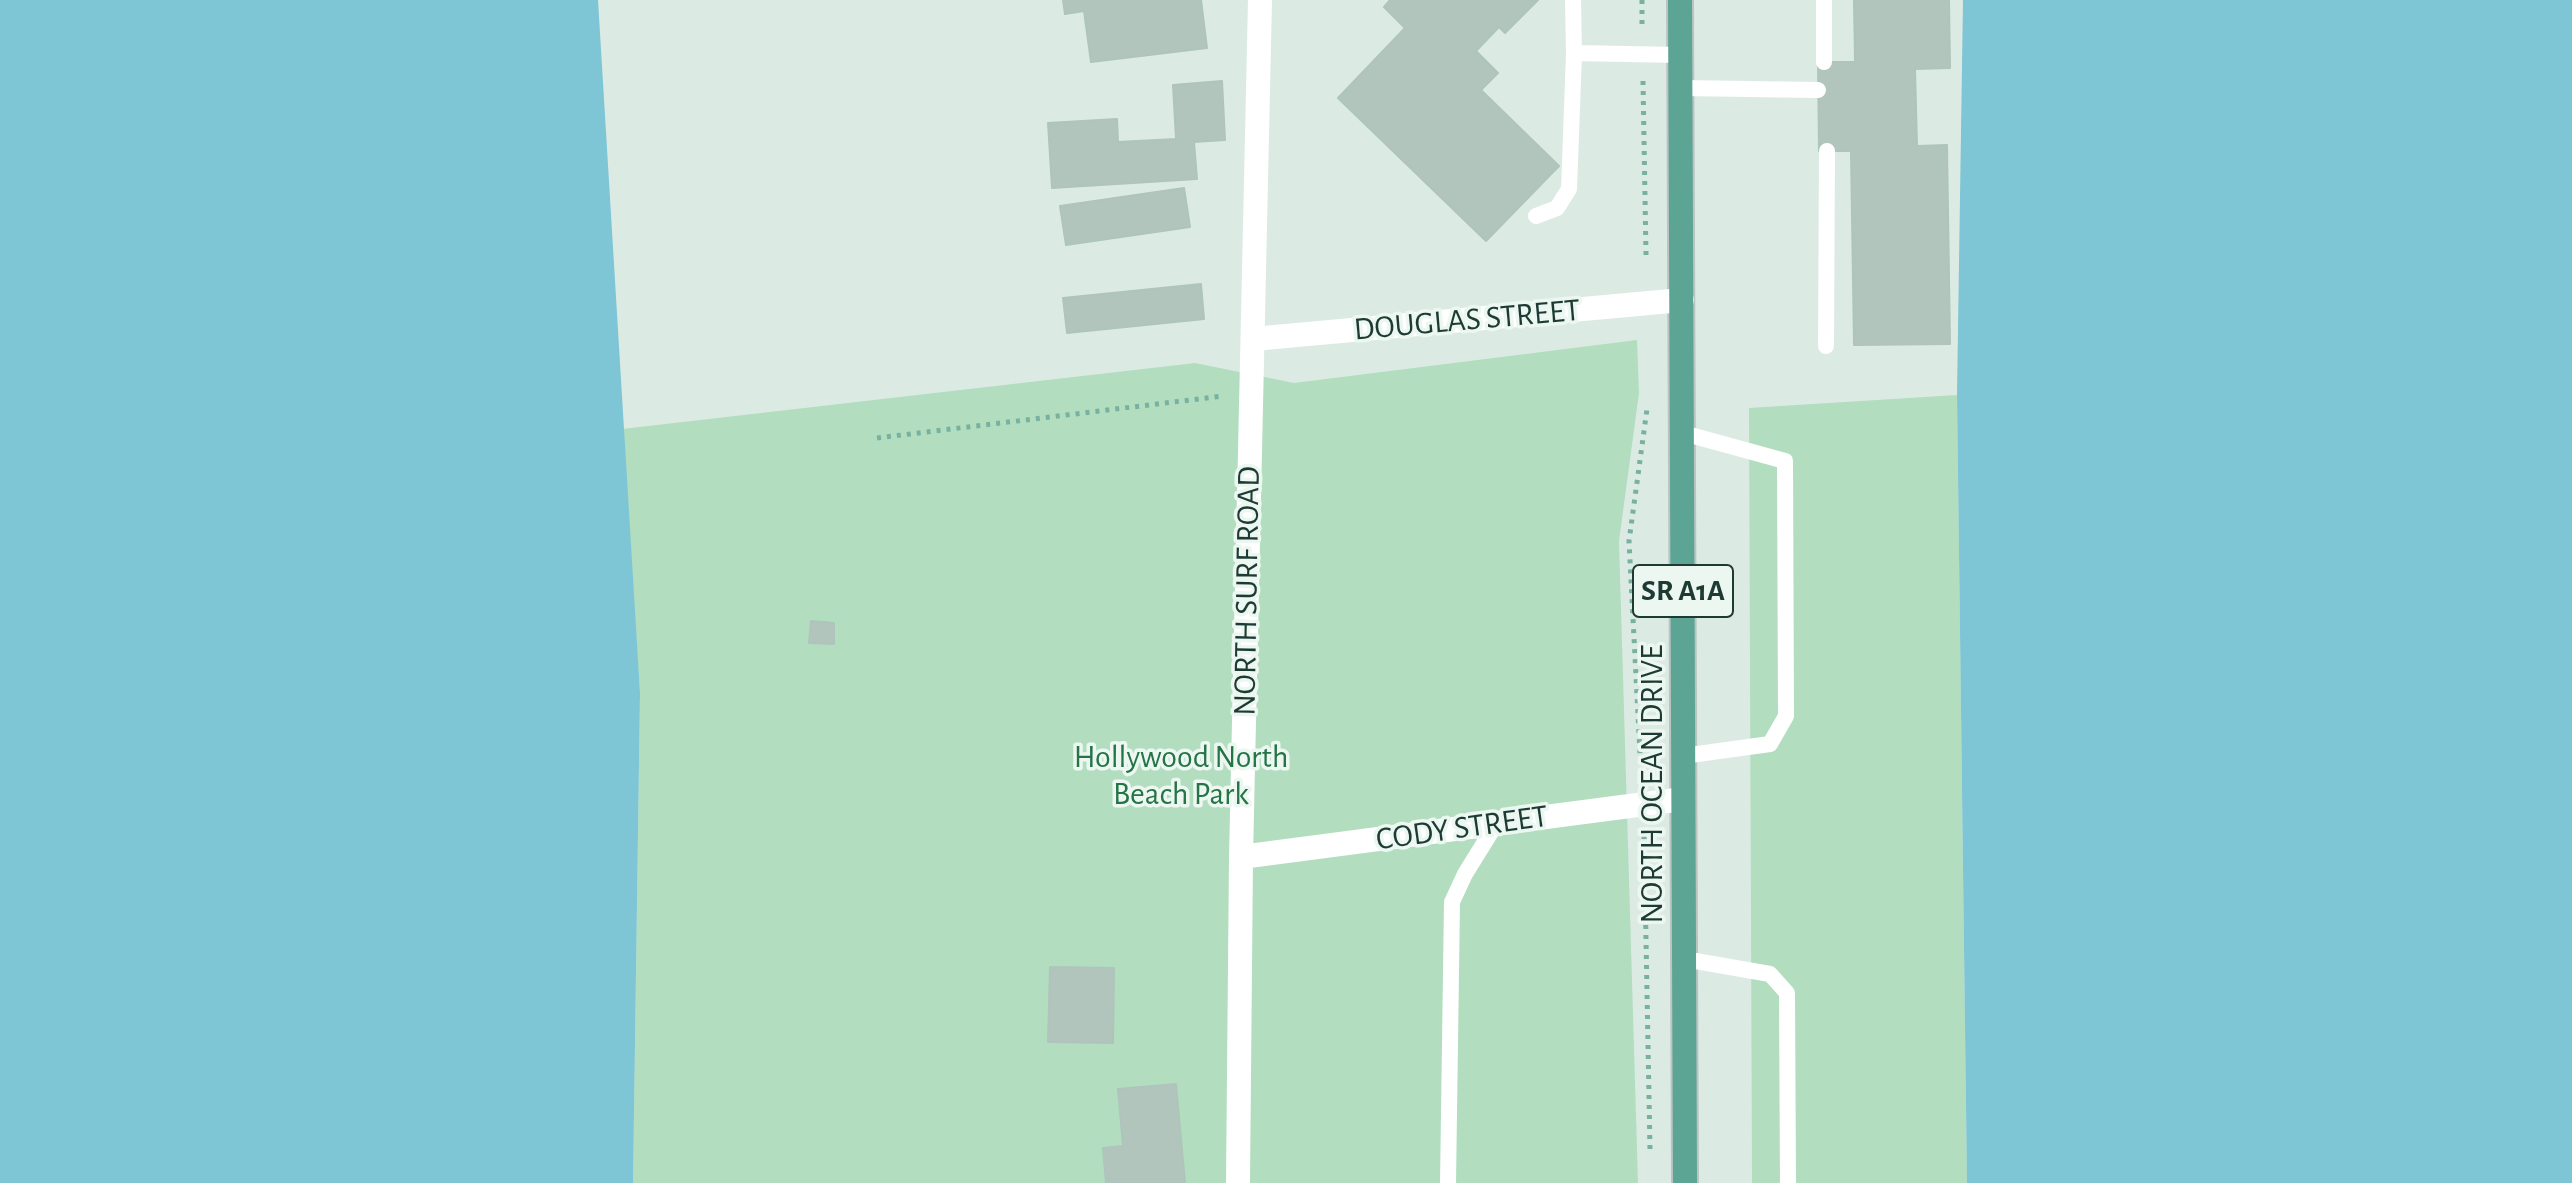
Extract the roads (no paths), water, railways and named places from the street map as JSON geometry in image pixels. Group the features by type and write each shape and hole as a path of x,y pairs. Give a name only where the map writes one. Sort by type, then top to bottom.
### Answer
{"main road":[{"name":"NORTH OCEAN DRIVE","path":"1680,0 1685,1183"}],"street":[{"name":"NORTH SURF ROAD","path":"1238,1183 1241,857 1260,0"},
{"name":"DOUGLAS STREET","path":"1253,339 1682,300"},
{"name":"CODY STREET","path":"1241,857 1683,799"}],"lane":[{"path":"1536,216 1557,208 1569,189 1573,0"},
{"path":"1824,0 1824,62"},
{"path":"1574,53 1680,55"},
{"path":"1680,88 1818,90"},
{"path":"1826,346 1827,151"},
{"path":"1683,433 1785,461 1786,716 1770,744 1683,756"},
{"path":"1448,1183 1452,902 1465,874 1496,824"},
{"path":"1684,959 1770,974 1787,993 1788,1183"}],"water":[{"path":"0,0 598,0 640,693 633,1183 0,1183"},
{"path":"1963,0 2572,0 2572,1183 1967,1183 1957,395"}],"park label":[{"name":"Hollywood North Beach Park","path":"1181,776"}]}
